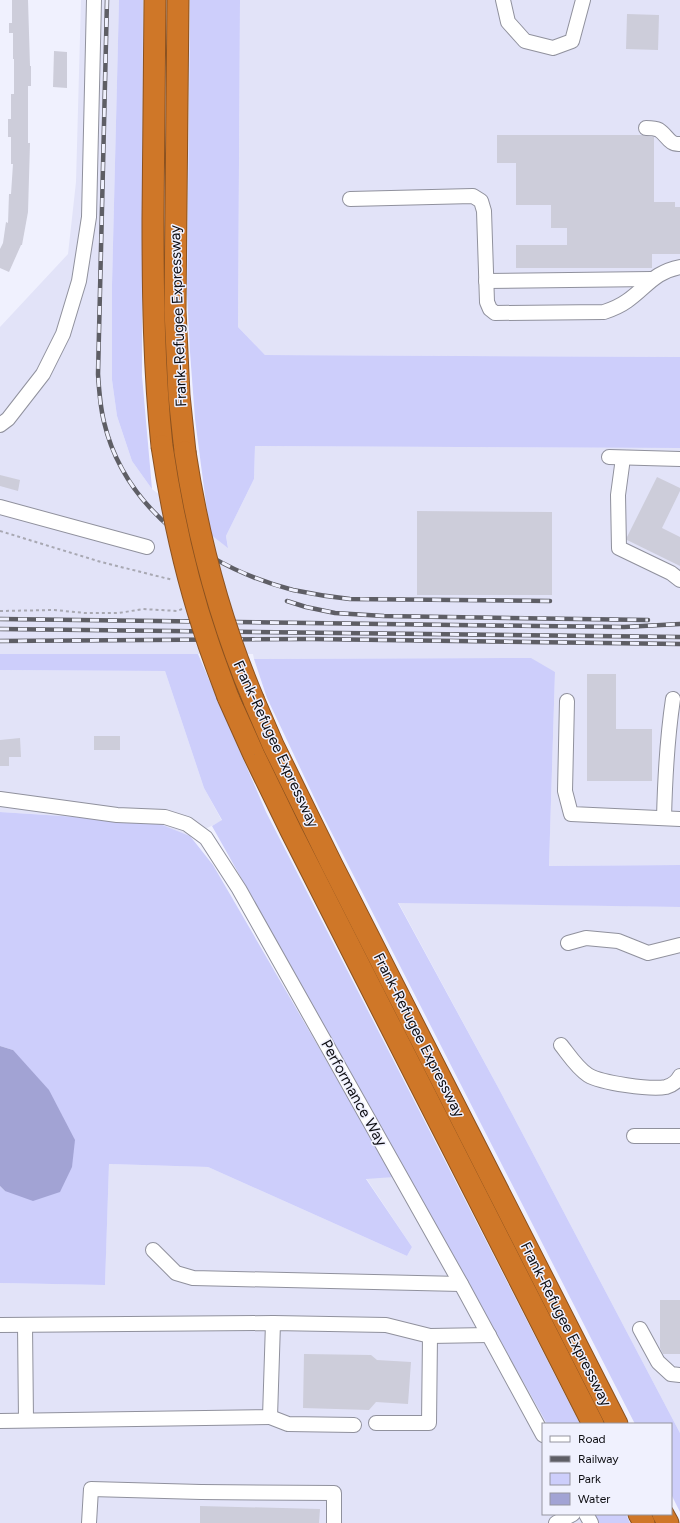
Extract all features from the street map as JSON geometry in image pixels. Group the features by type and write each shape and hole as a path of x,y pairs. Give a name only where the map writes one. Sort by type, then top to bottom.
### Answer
{"highway":[{"name":"Frank-Refugee Expressway","path":"155,0 153,95 154,326 157,397 162,446 173,510 190,584 208,642 228,696 254,755 291,832 592,1423"},
{"name":"Frank-Refugee Expressway","path":"178,0 175,310 179,395 185,452 195,512 208,570 226,629 240,670 273,745 332,865 616,1423"}],"street":[{"path":"0,425 8,419 43,374 63,334 79,282 89,217 94,0"},
{"path":"503,0 508,22 526,40 553,48 572,41 583,0"},
{"path":"646,128 658,129 670,142 680,144"},
{"path":"350,199 474,196 481,201 484,211 487,302 490,309 496,313 604,312 617,308 652,278 680,267"},
{"path":"486,281 652,278"},
{"path":"609,457 680,459"},
{"path":"623,458 618,495 619,548 671,573 680,580"},
{"path":"0,507 147,547"},
{"path":"664,818 666,762 673,699"},
{"path":"567,701 565,791 571,814 680,819"},
{"name":"Performance Way","path":"0,799 117,815 165,817 187,824 206,838 239,889 461,1284 542,1433"},
{"path":"568,943 586,938 618,941 648,953 680,945"},
{"path":"562,1045 586,1074 604,1082 664,1087 672,1085 680,1076"},
{"path":"634,1136 680,1136"},
{"path":"153,1250 176,1274 193,1278 461,1284"},
{"path":"0,1325 273,1323 386,1325 430,1336 489,1335"},
{"path":"270,1417 273,1323"},
{"path":"25,1325 26,1420"},
{"path":"640,1329 658,1362 671,1374 680,1375"},
{"path":"376,1423 429,1423 430,1336"},
{"path":"0,1421 270,1417 288,1424 354,1425"},
{"path":"89,1523 91,1489 334,1493 334,1523"},
{"path":"556,1523 572,1515"}],"path":[{"path":"0,531 101,562 177,581"},
{"path":"0,611 54,610 85,613 119,613 143,609 177,611 183,608"}],"shaded area":[{"path":"81,0 119,0 112,285 112,380 117,416 132,461 152,489 228,547 226,536 254,479 255,446 680,448 680,865 549,866 555,672 492,658 254,659 253,654 0,654 0,327 68,254 76,182"},
{"path":"240,0 680,0 680,357 265,355 238,327"},
{"path":"0,670 165,671 204,788 222,821 190,836 154,822 0,812"},
{"path":"398,902 680,907 680,1433 499,1089"},
{"path":"109,1164 208,1167 407,1256 412,1247 366,1178 409,1176 546,1423 542,1423 542,1515 595,1515 599,1523 0,1523 0,1283 105,1285"}],"green space":[{"path":"119,0 143,0 142,376 152,489 132,461 117,416 112,380 112,285"},
{"path":"190,0 240,0 238,327 265,355 680,357 680,448 255,446 254,479 226,536 228,548 210,534 195,419 187,294"},
{"path":"0,654 198,654 266,812 579,1423 546,1423 212,826 222,820 204,788 165,671 0,670"},
{"path":"531,658 555,672 549,866 680,865 680,907 398,903 499,1089 680,1433 680,1512 672,1496 672,1423 634,1423 322,814 267,698 254,659"},
{"path":"0,812 155,822 190,836 213,865 394,1177 366,1179 412,1247 407,1256 208,1167 109,1164 105,1285 0,1283 0,1186 5,1191 13,1050 0,1046"},
{"path":"595,1515 626,1515 630,1523 599,1523"}],"water":[{"path":"0,1046 13,1050 49,1090 75,1140 72,1167 60,1192 33,1201 5,1191 0,1186"}],"building":[{"path":"12,0 28,0 31,86 28,86 28,143 30,143 28,212 22,245 9,272 0,268 0,249 3,243 6,222 8,223 9,194 11,194 13,164 11,164 11,137 8,137 8,119 11,119 11,94 14,94 13,33 9,33 9,23 12,23"},
{"path":"627,14 659,15 658,50 626,49"},
{"path":"54,51 67,52 67,88 53,87"},
{"path":"497,135 641,135 654,137 654,202 675,202 675,207 680,207 680,254 652,254 652,268 516,268 516,245 567,245 567,228 551,228 551,205 516,205 516,163 497,163"},
{"path":"0,475 20,480 18,491 0,486"},
{"path":"657,477 680,488 680,491 662,528 680,537 680,566 627,540 627,537"},
{"path":"417,511 552,512 552,595 417,595"},
{"path":"587,674 616,674 616,729 652,729 652,781 587,781"},
{"path":"94,736 120,736 120,750 94,750"},
{"path":"20,738 21,757 9,757 9,766 0,766 0,740"},
{"path":"660,1300 680,1300 680,1354 663,1354 660,1348"},
{"path":"304,1354 371,1355 377,1360 411,1362 408,1404 376,1402 369,1410 303,1408"},
{"path":"200,1506 320,1509 319,1523 200,1523"}],"railway":[{"path":"107,0 98,374 104,422 115,454 130,483 151,508 174,531 201,551 231,567 261,580 293,590 350,599 550,601"},
{"path":"287,601 306,607 335,613 384,616 648,620"},
{"path":"0,619 624,627 680,624"},
{"path":"0,629 680,637"},
{"path":"0,641 312,639 680,644"}]}
